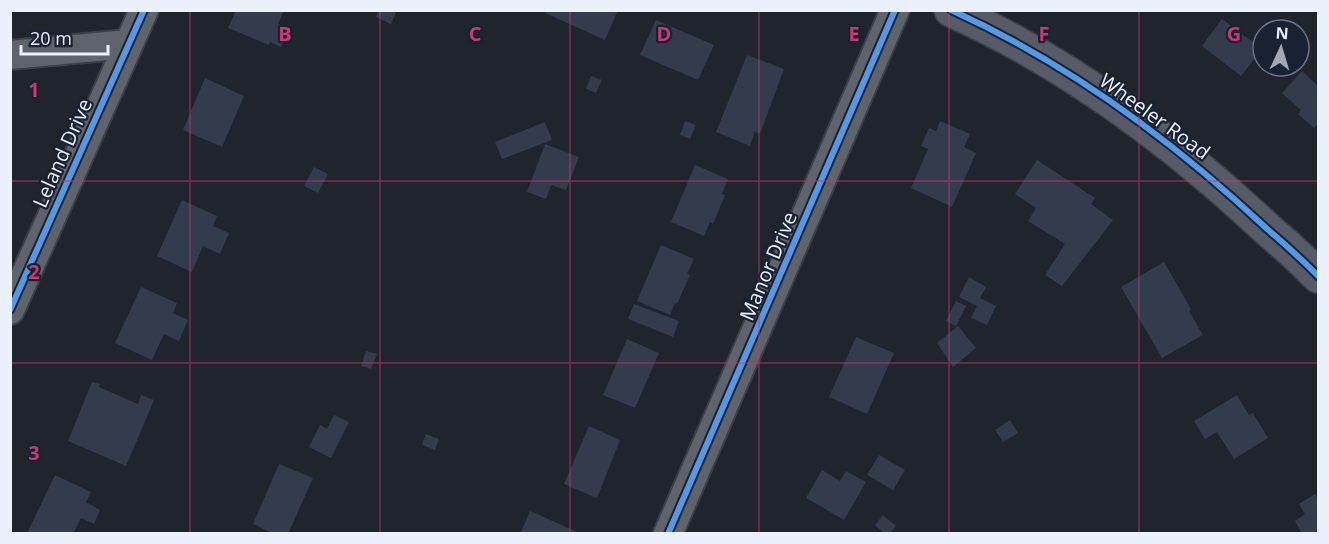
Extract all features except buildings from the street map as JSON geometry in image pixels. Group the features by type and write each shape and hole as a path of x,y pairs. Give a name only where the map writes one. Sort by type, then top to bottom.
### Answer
{"main road":[{"name":"Wheeler Road","path":"951,10 977,22 1060,69 1131,115 1218,183 1318,275"}],"street":[{"name":"Leland Drive","path":"10,310 144,10"},
{"name":"Manor Drive","path":"668,534 895,10"},
{"path":"10,55 128,44"}],"cycle path":[{"path":"10,310 144,10"},
{"path":"668,534 895,10"},
{"path":"951,10 1036,54 1077,79 1156,134 1230,195 1318,276"}]}
